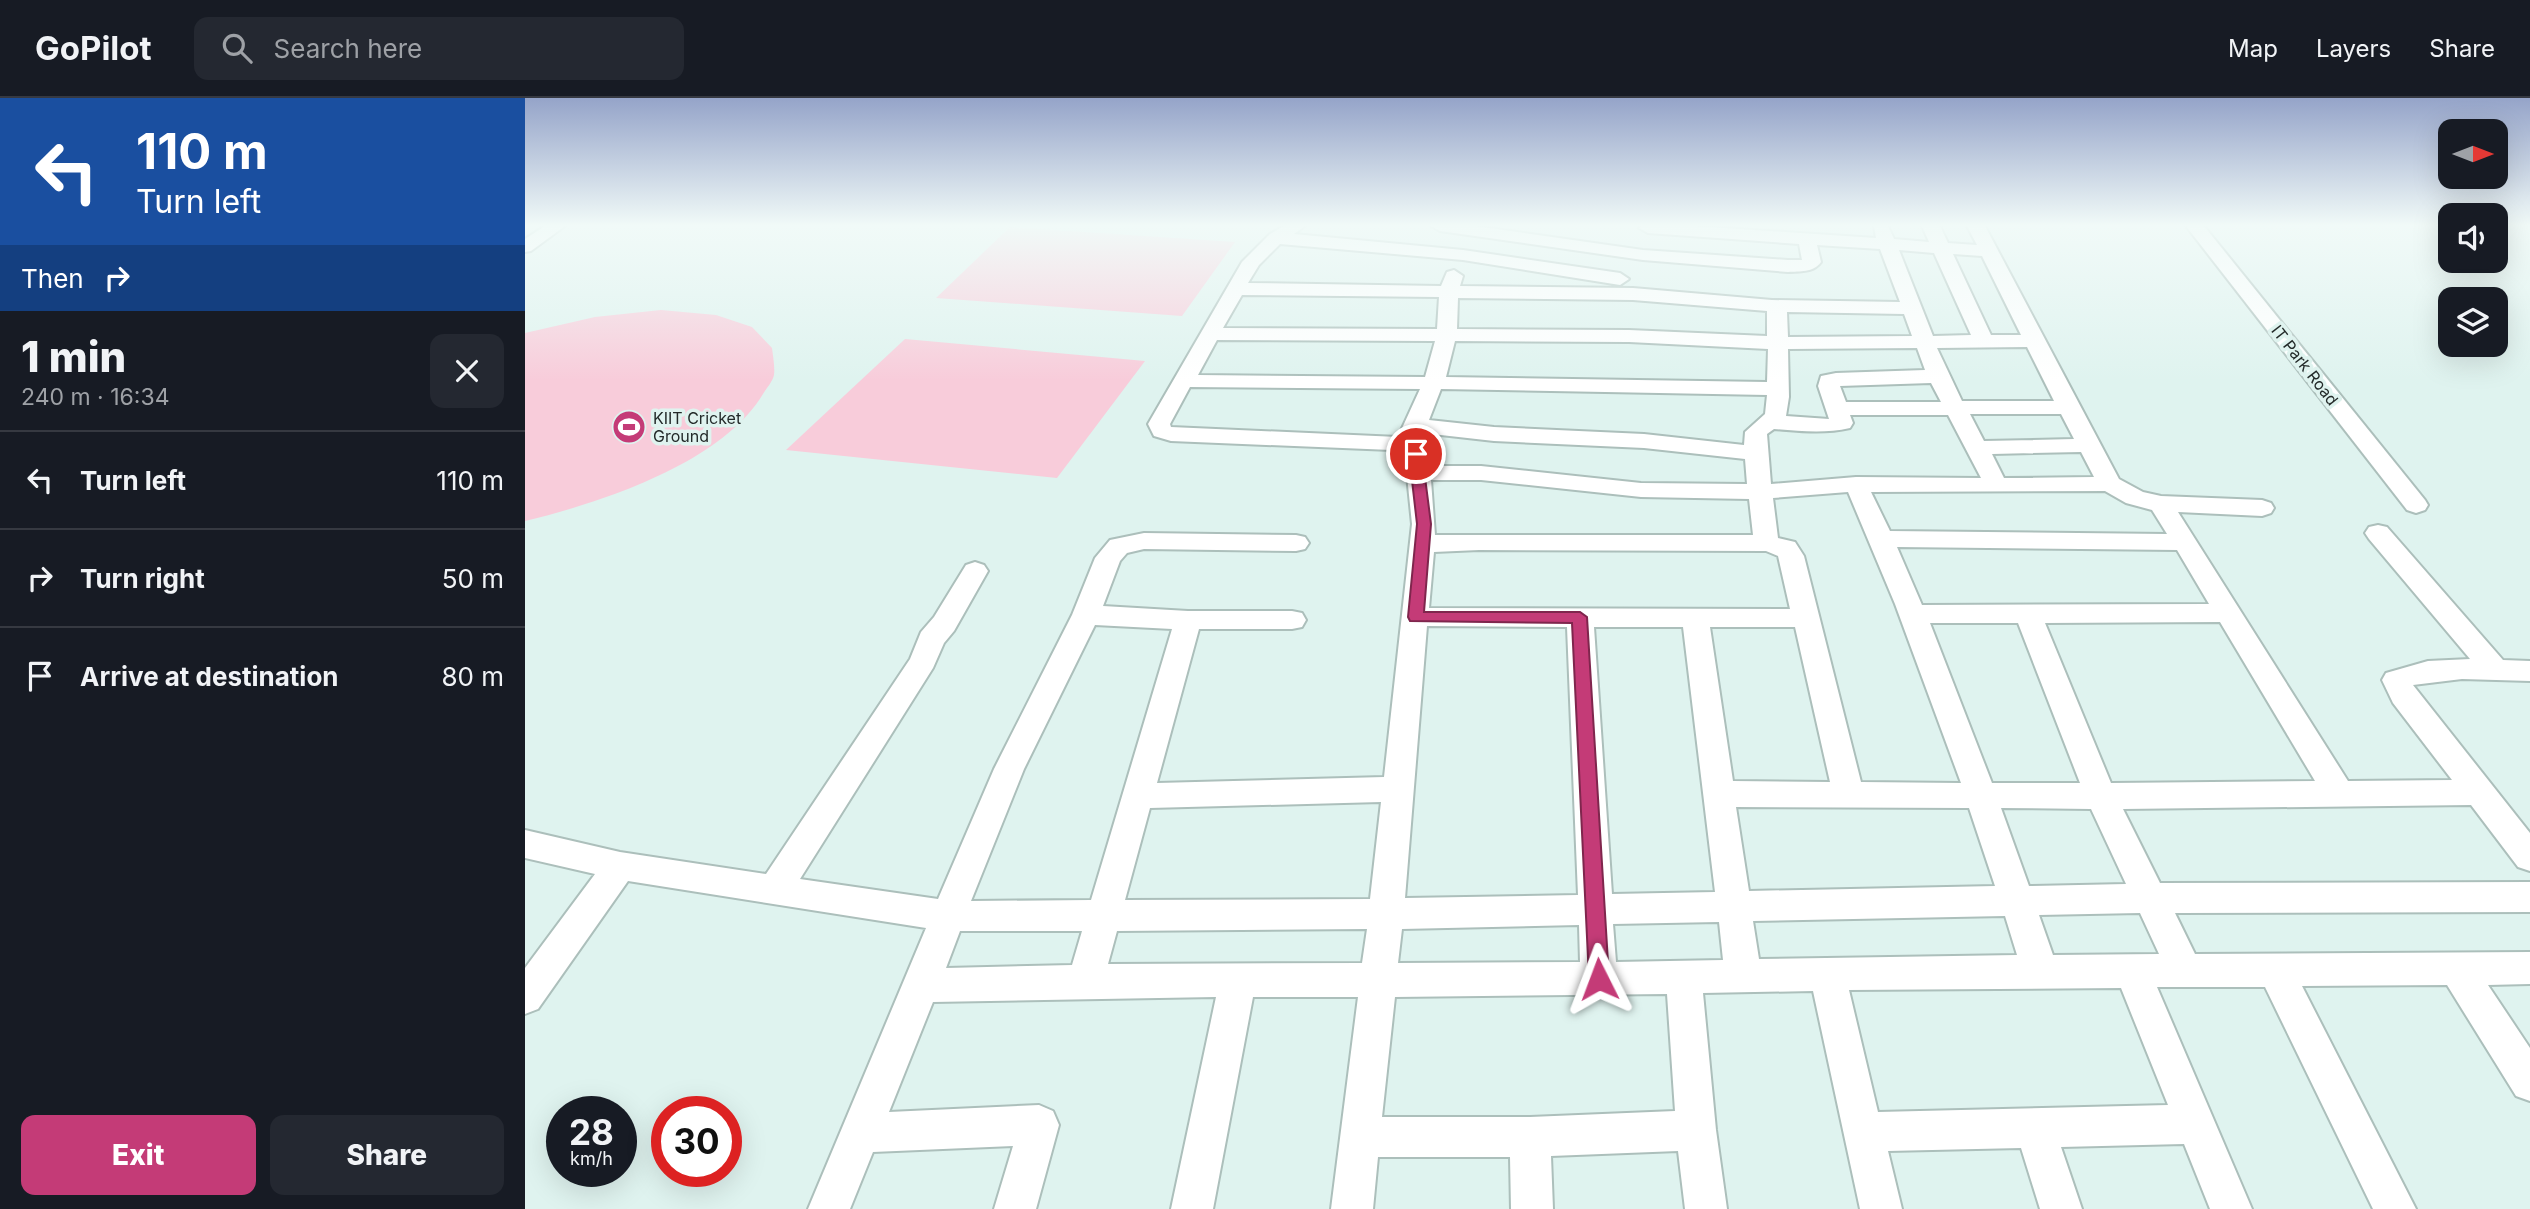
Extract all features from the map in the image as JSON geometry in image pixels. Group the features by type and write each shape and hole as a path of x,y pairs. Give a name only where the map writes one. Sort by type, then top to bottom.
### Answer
{"street":[{"path":"1242,278 1186,381 1159,424 1162,430 1171,434 1494,435 1644,441 1756,453"},
{"path":"1352,1209 1424,544 1416,454 1411,435 1434,383 1446,334 1447,292 1453,278"},
{"path":"1582,278 1635,288 1773,306 1911,308"},
{"path":"1629,336 1637,278"},
{"path":"1900,278 1938,376 1997,486"},
{"path":"1955,278 1984,341"},
{"path":"2002,278 2110,484"},
{"name":"IT Park Road","path":"2236,278 2416,505"},
{"path":"1235,289 1447,292 1635,288"},
{"path":"1766,544 1756,432 1777,413 1779,343 1777,310 1773,306"},
{"path":"1210,334 1629,336 1779,343 2034,341"},
{"path":"1768,422 1842,423 1829,381 1938,376"},
{"path":"1186,381 1777,389"},
{"path":"1838,409 2068,407"},
{"path":"1976,448 2089,445"},
{"path":"1418,473 1481,473 1641,490 1762,492 1856,484 2110,484 2135,498 2161,504 2262,508"},
{"path":"1856,484 1913,614 1982,795 2040,971"},
{"path":"2161,504 2340,795"},
{"path":"2378,533 2496,671"},
{"path":"1881,538 2185,542"},
{"path":"829,1209 1009,769 1086,615 1108,558 1119,546 1144,541 1296,543"},
{"path":"1424,544 1766,544 1786,548 1791,556 1849,795"},
{"path":"774,890 923,661 931,639 944,624 975,571"},
{"path":"1913,614 2226,612"},
{"path":"1086,615 1188,620 1293,620"},
{"path":"2028,615 2101,796 2185,971"},
{"path":"1415,617 1806,618"},
{"path":"1580,617 1599,979"},
{"path":"1695,617 1743,975"},
{"path":"1085,981 1101,916 1188,620"},
{"path":"2530,671 2435,671 2410,674 2396,680 2403,695 2530,857"},
{"path":"1136,796 1397,789"},
{"path":"1719,794 2101,796 2478,792"},
{"path":"525,844 620,866 947,916 1596,911 2150,898 2530,897"},
{"path":"525,997 620,866"},
{"path":"922,985 1085,981 1599,979 2040,971 2530,968"},
{"path":"2457,969 2530,1082"},
{"path":"2275,970 2395,1209"},
{"path":"2132,971 2231,1209"},
{"path":"1826,974 1881,1209"},
{"path":"1684,977 1696,1130 1706,1209"},
{"path":"1192,1209 1238,981"},
{"path":"1863,1132 2196,1124"},
{"path":"860,1133 1039,1125 1015,1209"},
{"path":"2034,1127 2061,1209"},
{"path":"1359,1137 1530,1137 1696,1130"},
{"path":"1530,1137 1532,1209"}],"shaded area":[{"path":"957,278 1209,278 1182,316 936,298"},
{"name":"KIIT Cricket Ground","path":"661,310 716,315 752,327 772,348 774,372 769,385 744,419 689,460 622,491 525,521 525,333 595,317"},
{"path":"905,339 1145,361 1057,478 786,450"}],"place":[{"name":"KIIT Cricket Ground","path":"629,427"}],"route":[{"path":"1416,454 1424,544 1415,617 1580,617 1599,979"}]}
